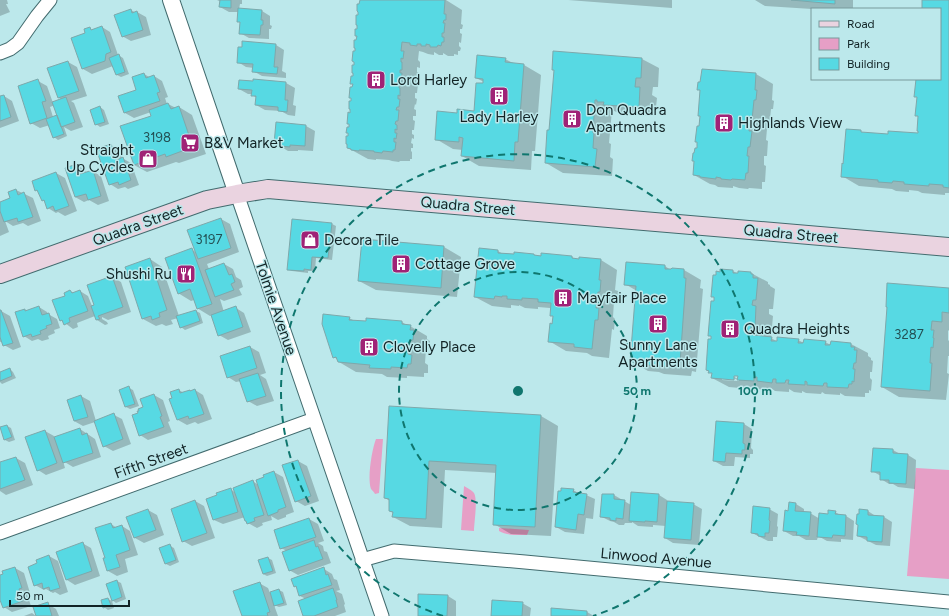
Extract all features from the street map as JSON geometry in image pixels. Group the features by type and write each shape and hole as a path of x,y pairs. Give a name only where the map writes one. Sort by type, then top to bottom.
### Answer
{"main road":[{"name":"Quadra Street","path":"0,274 207,200 268,189 949,247"}],"street":[{"path":"0,53 10,49 18,43 50,0"},
{"name":"Tolmie Avenue","path":"171,0 382,616"},
{"name":"Fifth Street","path":"0,532 314,419"},
{"name":"Linwood Avenue","path":"362,560 394,550 949,602"}],"green space":[{"path":"376,439 383,439 379,493 375,494 371,489 370,471"},
{"path":"916,468 949,470 949,579 907,576"},
{"path":"464,486 471,490 475,496 476,506 474,531 461,530"},
{"path":"499,528 529,530 527,535 513,535 502,533 499,531"}],"building":[{"path":"220,0 231,0 231,8 219,7"},
{"name":"Lord Harley","path":"360,0 445,0 444,14 446,14 446,20 444,20 443,23 445,23 444,33 442,33 444,42 442,42 441,46 438,45 437,47 430,47 430,45 426,44 426,46 421,46 421,44 417,44 417,46 402,42 401,51 404,51 403,59 401,58 402,70 400,70 400,73 402,73 401,84 399,84 400,96 398,95 398,99 400,99 399,107 397,107 396,110 399,110 398,121 396,121 395,124 397,125 397,130 395,129 395,133 397,133 396,139 394,138 394,142 396,142 395,150 393,150 393,152 383,151 382,153 374,151 351,150 347,148 346,144 346,136 348,136 348,133 346,133 347,127 349,127 349,124 347,124 348,112 350,113 349,101 351,101 351,98 349,98 350,87 352,87 353,84 350,84 351,76 353,76 352,65 354,65 354,62 352,61 353,51 355,51 354,40 356,40 357,36 355,36 355,29 357,29 357,4 359,4"},
{"path":"791,0 835,0 835,4"},
{"path":"922,0 949,0 949,188 943,187 943,185 929,184 929,186 904,184 904,182 893,181 892,183 878,182 878,180 841,177 846,129 861,130 861,132 888,134 888,131 918,133 918,116 915,116 917,97 914,97 916,80 941,80 941,8 922,8"},
{"path":"238,8 262,10 261,20 263,20 263,25 261,25 260,35 239,34 240,22 237,22"},
{"path":"131,9 132,13 137,11 143,30 122,37 114,15"},
{"path":"102,26 111,52 106,54 105,61 82,69 71,38 85,33 84,29 90,27 91,30"},
{"path":"242,41 276,44 274,67 278,67 277,74 252,72 253,64 237,63 238,47 242,47"},
{"name":"Don Quadra Apartments","path":"553,51 642,58 641,78 636,78 635,87 640,87 639,107 603,105 604,102 597,102 597,100 595,100 593,148 597,149 595,167 545,163 554,70 552,70"},
{"path":"119,54 125,72 116,75 109,58"},
{"name":"Lady Harley","path":"477,55 506,58 505,62 524,64 518,142 515,142 514,161 461,156 463,138 459,137 459,142 435,140 437,111 457,113 457,109 474,111 476,83 483,83 483,79 475,78"},
{"path":"68,61 79,91 58,98 47,68"},
{"name":"Highlands View","path":"702,69 756,73 756,100 754,100 752,120 750,120 749,131 752,131 747,156 749,156 748,173 746,173 745,180 721,179 716,177 716,179 693,175 694,161 692,161 693,153 695,148 697,148 697,142 695,142 700,116 698,116 700,90 697,90"},
{"path":"144,73 146,78 154,75 160,92 157,93 160,101 124,113 118,96 136,90 132,77"},
{"path":"38,79 46,101 42,102 47,118 30,124 18,86"},
{"path":"253,79 286,82 285,100 288,100 287,112 278,111 278,107 255,105 256,96 251,96 252,90 238,89 239,80 253,81"},
{"path":"4,95 11,117 0,121 0,96"},
{"path":"66,97 75,122 61,127 52,102"},
{"path":"168,103 171,109 179,106 193,147 166,157 165,154 134,165 120,126 151,116 149,110"},
{"path":"100,106 105,122 95,125 90,110"},
{"path":"57,115 64,134 53,138 46,119"},
{"path":"276,122 306,125 305,146 290,145 290,147 274,144"},
{"path":"111,144 117,160 123,157 131,180 119,185 118,182 109,185 96,149"},
{"path":"77,164 80,174 93,170 101,196 88,200 86,194 75,197 65,168"},
{"path":"56,172 69,206 55,211 53,206 47,209 44,200 42,201 37,190 35,191 32,181"},
{"path":"16,189 18,195 24,192 33,217 18,222 17,218 4,222 0,211 0,202 10,198 8,192"},
{"path":"221,218 231,248 198,259 187,230"},
{"name":"Decora Tile","path":"292,219 332,223 328,258 312,257 311,270 287,270"},
{"name":"Cottage Grove","path":"362,239 444,246 441,288 358,281"},
{"name":"Shushi Ru","path":"192,248 212,304 197,309 190,289 178,294 165,258"},
{"name":"Mayfair Place","path":"479,248 498,250 498,253 514,254 514,252 541,256 541,253 572,256 572,258 579,259 579,257 601,259 599,280 601,280 600,292 598,292 596,308 599,308 598,320 595,320 592,349 574,347 574,344 548,342 550,323 552,324 553,316 550,316 551,303 538,302 538,299 507,299 507,296 495,296 494,299 474,297"},
{"path":"150,258 167,310 159,313 160,317 152,320 151,316 142,319 125,267"},
{"name":"Sunny Lane Apartments","path":"626,262 665,265 665,269 684,269 684,278 686,278 680,363 675,362 674,367 630,362 636,286 624,285"},
{"path":"224,263 229,275 232,274 235,282 231,284 234,290 215,297 205,270"},
{"name":"Quadra Heights","path":"720,269 733,270 733,273 738,273 738,271 751,272 751,274 753,274 753,278 758,278 756,300 753,300 752,305 756,306 755,328 751,327 750,330 754,330 754,335 772,337 771,341 777,341 777,337 799,339 798,343 803,343 804,339 826,341 825,345 830,345 831,341 851,343 851,347 855,347 854,350 857,350 856,363 854,363 853,369 855,369 854,382 852,381 852,384 849,384 848,388 827,387 827,383 824,383 823,386 807,385 807,382 805,381 805,385 788,384 789,380 786,380 785,383 776,383 776,379 773,379 772,383 757,381 757,377 754,377 754,381 737,380 738,376 734,376 734,380 711,378 712,373 708,373 709,371 706,370 708,339 711,339 711,336 708,336 711,301 714,301 714,297 711,297 713,275 716,275 716,271 720,272"},
{"path":"112,276 123,307 98,316 100,319 96,320 91,306 94,305 87,285"},
{"path":"887,283 949,288 949,313 942,312 942,322 932,321 931,330 934,330 934,338 933,348 931,347 930,363 932,363 930,391 881,387 887,307"},
{"path":"70,290 72,293 80,290 88,311 69,318 70,322 64,325 62,320 60,321 52,300 65,296 64,293"},
{"path":"39,306 42,315 49,313 52,324 46,326 47,328 40,331 41,334 32,337 31,334 23,337 15,312 25,309 25,311"},
{"path":"236,306 243,327 218,336 211,315"},
{"path":"0,310 13,343 3,346 0,337"},
{"path":"196,310 200,321 180,328 176,316"},
{"name":"Clovelly Place","path":"323,314 350,317 349,320 366,321 366,318 402,321 402,324 411,325 410,330 414,330 413,340 410,340 408,354 412,355 411,364 408,364 407,368 391,367 391,369 369,368 370,365 338,362 336,357 333,358 322,324"},
{"path":"250,346 257,368 227,378 220,356"},
{"path":"10,368 12,376 0,381 0,372"},
{"path":"258,373 266,396 247,402 239,379"},
{"path":"129,386 135,404 125,407 119,390"},
{"path":"179,389 180,393 195,389 204,414 189,419 188,416 177,420 169,399 172,398 170,392"},
{"path":"154,394 162,416 160,417 164,427 139,436 132,415 138,413 138,409 143,407 140,399"},
{"path":"81,395 88,417 74,421 67,400"},
{"path":"389,406 541,415 535,527 493,525 496,465 429,461 426,519 392,517 393,512 389,511 389,499 384,498"},
{"path":"114,413 123,439 103,447 94,421"},
{"path":"716,421 744,423 743,443 745,444 745,450 742,450 742,454 726,453 725,462 713,461"},
{"path":"7,425 12,437 4,440 0,427"},
{"path":"80,428 82,435 87,433 93,453 63,463 54,437"},
{"path":"45,430 57,463 37,471 25,437"},
{"path":"873,448 893,449 893,453 908,454 906,484 889,483 889,480 880,480 880,472 871,472"},
{"path":"16,457 25,480 0,489 0,462"},
{"path":"298,460 311,496 295,502 282,465"},
{"path":"274,471 286,507 268,516 256,480 264,477 263,475"},
{"path":"253,480 264,515 254,518 255,521 247,524 233,488"},
{"path":"231,488 238,512 213,520 206,499 217,495 216,493"},
{"path":"561,488 574,489 573,492 587,494 584,515 578,514 576,530 555,527 558,491 561,491"},
{"path":"631,492 659,494 657,522 629,521"},
{"path":"602,494 614,494 614,499 625,500 623,519 616,518 616,521 610,520 610,518 600,517"},
{"path":"195,500 207,533 182,542 171,509"},
{"path":"667,501 694,503 691,540 664,538"},
{"path":"789,502 796,503 795,511 811,512 809,536 796,535 797,532 783,531 785,510 788,511"},
{"path":"753,506 770,508 769,533 765,533 765,537 751,533"},
{"path":"148,509 156,530 134,538 126,517"},
{"path":"859,509 868,510 868,515 884,516 882,542 867,541 867,537 857,536 858,525 856,524"},
{"path":"828,510 836,511 835,514 846,515 845,536 833,535 832,538 817,537 819,513 828,514"},
{"path":"309,518 316,537 280,549 274,530"},
{"path":"111,523 113,528 122,525 130,550 116,555 120,567 107,571 103,558 105,558 95,528"},
{"path":"314,540 323,559 289,571 282,552"},
{"path":"83,542 92,571 66,580 56,552"},
{"path":"170,544 176,560 165,564 159,548"},
{"path":"49,555 60,588 50,591 49,587 43,589 42,583 34,586 28,567 37,563 36,560"},
{"path":"268,557 273,571 263,574 258,560"},
{"path":"15,567 22,588 19,589 23,601 3,608 0,600 0,575 3,574 2,571"},
{"path":"324,567 326,575 328,574 332,585 299,596 296,586 294,587 291,579"},
{"path":"117,580 122,597 112,601 106,584"},
{"path":"260,582 270,612 267,613 268,616 242,616 233,591"},
{"path":"333,588 338,607 314,616 303,616 298,601"},
{"path":"279,589 284,603 274,606 270,592"},
{"path":"418,594 448,595 447,616 418,616"},
{"path":"108,598 111,605 103,608 101,600"},
{"path":"492,600 523,602 522,616 491,616"},
{"path":"48,602 52,616 36,616 33,607"},
{"path":"551,608 587,611 587,616 551,616"}],"place":[{"name":"Lord Harley","path":"376,80"},
{"name":"Lady Harley","path":"499,96"},
{"name":"Don Quadra Apartments","path":"572,119"},
{"name":"Highlands View","path":"724,123"},
{"name":"B&V Market","path":"190,143"},
{"name":"Straight Up Cycles","path":"148,159"},
{"name":"Decora Tile","path":"310,240"},
{"name":"Cottage Grove","path":"401,264"},
{"name":"Shushi Ru","path":"186,274"},
{"name":"Mayfair Place","path":"563,298"},
{"name":"Sunny Lane Apartments","path":"658,324"},
{"name":"Quadra Heights","path":"730,329"},
{"name":"Clovelly Place","path":"369,347"}]}
